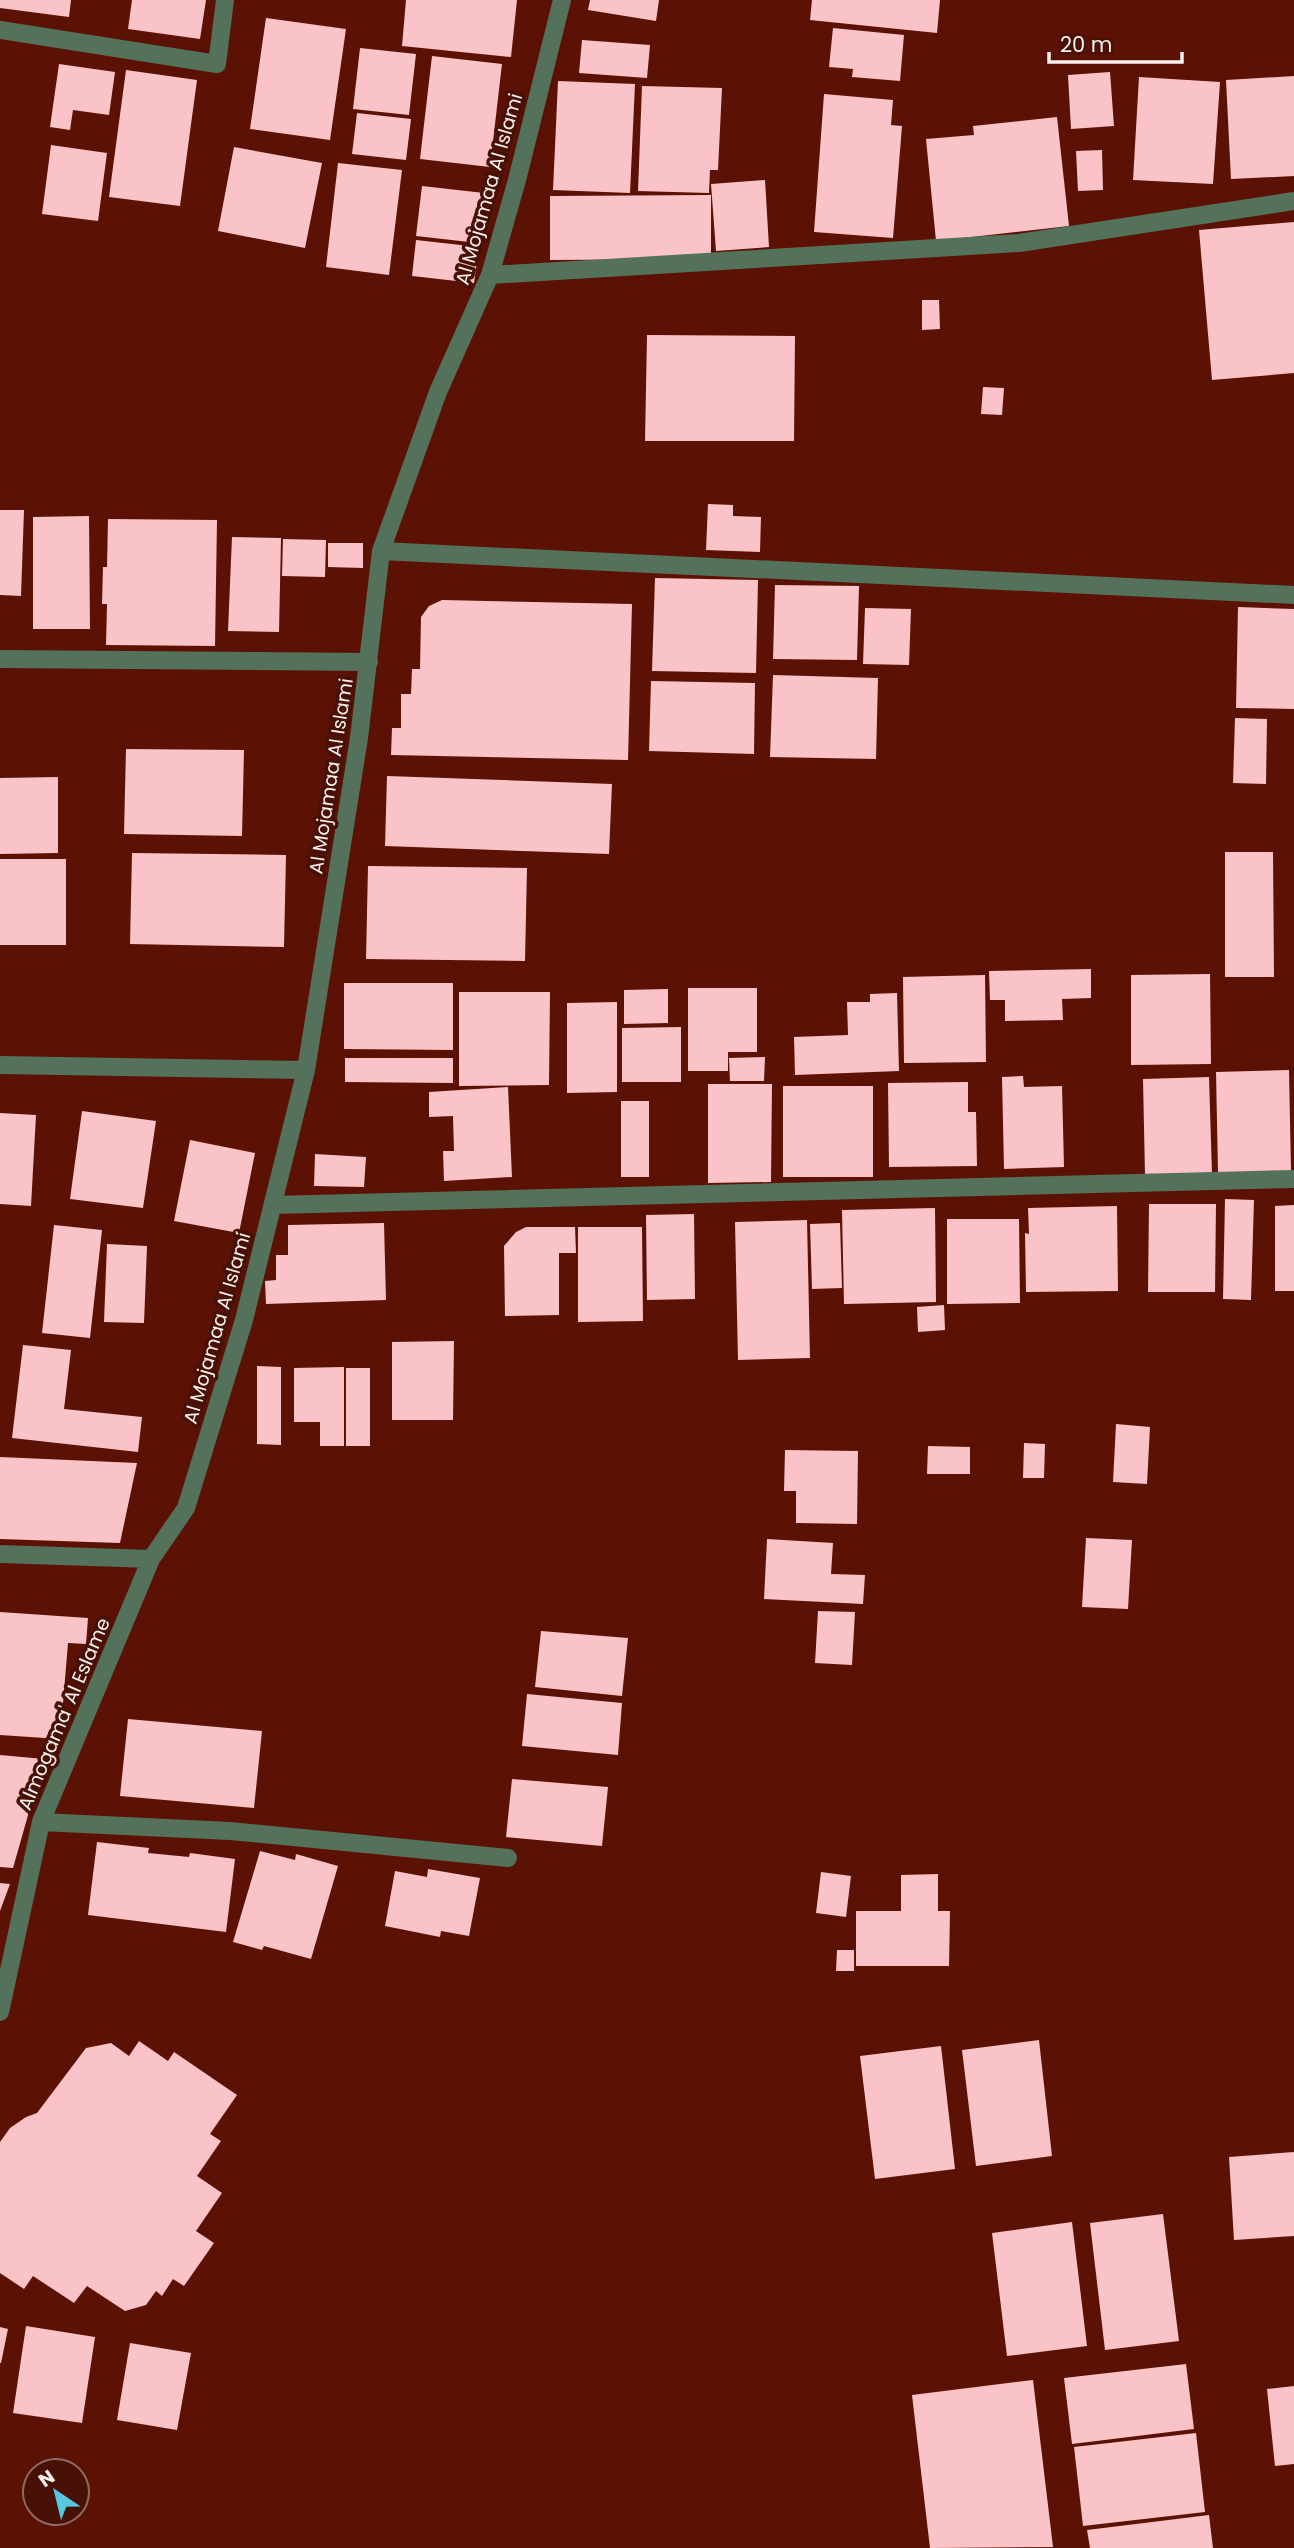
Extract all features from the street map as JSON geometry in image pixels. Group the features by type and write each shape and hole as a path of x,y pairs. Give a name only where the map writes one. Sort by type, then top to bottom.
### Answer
{"street":[{"path":"0,30 217,64 225,0"},
{"name":"Al Mojamaa Al Islami","path":"151,1559 186,1508 244,1320 306,1070 359,738 381,551 438,392 490,275 562,0"},
{"path":"490,275 1019,243 1294,201"},
{"path":"381,551 1294,595"},
{"path":"0,659 369,662"},
{"path":"0,1065 306,1070"},
{"path":"272,1205 1294,1179"},
{"path":"0,1554 151,1559"},
{"name":"Almogama' Al Eslame","path":"2,2004 41,1822 151,1559"},
{"path":"41,1822 230,1832 508,1858"}],"building":[{"path":"0,0 71,0 69,17 0,8"},
{"path":"132,0 206,0 200,39 128,29"},
{"path":"406,0 517,0 511,57 402,46"},
{"path":"590,0 659,0 656,21 588,10"},
{"path":"812,0 940,0 937,33 810,20"},
{"path":"266,18 346,29 330,140 250,129"},
{"path":"833,28 904,35 900,81 852,77 853,69 829,67"},
{"path":"582,40 650,45 647,78 579,73"},
{"path":"360,48 416,54 409,115 353,109"},
{"path":"432,56 502,64 490,167 420,159"},
{"path":"59,64 115,72 109,115 73,110 70,130 50,127"},
{"path":"126,70 197,80 180,206 109,197"},
{"path":"1110,72 1114,126 1071,129 1068,75"},
{"path":"1294,76 1294,176 1231,179 1226,80"},
{"path":"1139,77 1220,82 1213,184 1133,180"},
{"path":"558,81 635,84 630,193 553,190"},
{"path":"642,86 722,88 718,170 710,170 709,193 638,191"},
{"path":"824,94 893,100 891,125 902,126 893,238 814,232"},
{"path":"357,113 411,119 406,160 352,154"},
{"path":"1057,117 1069,226 936,241 926,139 974,135 973,126"},
{"path":"51,145 107,153 98,221 42,214"},
{"path":"234,147 322,163 305,248 218,231"},
{"path":"1102,150 1103,190 1078,191 1076,151"},
{"path":"338,163 402,170 389,275 326,267"},
{"path":"765,180 769,247 716,251 711,184"},
{"path":"422,186 484,193 478,243 416,236"},
{"path":"711,195 711,259 550,260 550,196"},
{"path":"1294,222 1294,373 1212,380 1199,230"},
{"path":"416,240 479,247 474,283 412,276"},
{"path":"922,300 939,300 940,329 922,330"},
{"path":"647,335 795,336 794,441 645,441"},
{"path":"983,387 1004,388 1002,415 981,414"},
{"path":"708,504 733,505 733,516 761,517 760,552 706,550"},
{"path":"0,510 24,510 21,596 0,595"},
{"path":"89,516 90,629 33,629 33,517"},
{"path":"108,519 217,520 215,646 106,645 107,604 102,604 103,567 107,567"},
{"path":"232,537 281,538 279,632 228,631"},
{"path":"283,539 326,540 325,577 282,576"},
{"path":"328,543 363,543 363,568 328,567"},
{"path":"655,578 758,580 756,673 652,671"},
{"path":"775,585 859,586 857,660 773,659"},
{"path":"442,600 632,604 628,760 391,755 392,728 401,728 401,694 411,694 412,669 420,669 421,617 429,606"},
{"path":"1238,607 1294,609 1294,709 1236,708"},
{"path":"865,608 911,609 909,665 863,664"},
{"path":"773,675 878,678 876,759 770,757"},
{"path":"651,681 755,683 754,754 649,751"},
{"path":"1235,718 1267,719 1266,784 1233,783"},
{"path":"126,749 244,750 242,836 124,834"},
{"path":"387,776 612,784 609,854 385,846"},
{"path":"58,777 58,853 0,854 0,778"},
{"path":"1225,852 1273,852 1274,977 1225,977"},
{"path":"132,853 286,855 284,947 130,944"},
{"path":"0,859 66,859 66,945 0,945"},
{"path":"368,866 527,868 525,961 366,959"},
{"path":"1091,969 1091,998 1062,999 1063,1020 1005,1021 1005,1000 990,1000 989,971"},
{"path":"1210,974 1211,1064 1131,1065 1131,975"},
{"path":"985,975 986,1062 904,1063 903,977"},
{"path":"344,983 453,983 453,1050 344,1049"},
{"path":"688,988 757,988 757,1052 728,1052 728,1071 688,1071"},
{"path":"668,989 668,1023 624,1024 624,990"},
{"path":"459,992 550,992 549,1085 459,1086"},
{"path":"897,993 899,1071 795,1075 794,1037 848,1035 847,1002 870,1002 870,994"},
{"path":"617,1002 617,1092 567,1093 567,1003"},
{"path":"681,1027 681,1082 622,1082 622,1028"},
{"path":"765,1057 764,1081 730,1081 729,1058"},
{"path":"345,1058 453,1058 453,1083 345,1082"},
{"path":"1289,1070 1291,1171 1218,1173 1216,1072"},
{"path":"1023,1076 1024,1087 1062,1086 1064,1167 1004,1169 1002,1077"},
{"path":"1209,1077 1212,1174 1145,1175 1143,1079"},
{"path":"968,1082 968,1112 976,1112 977,1166 889,1167 888,1083"},
{"path":"708,1084 772,1084 771,1182 708,1183"},
{"path":"783,1086 873,1086 873,1177 783,1177"},
{"path":"508,1087 512,1177 444,1181 443,1151 454,1151 453,1116 429,1117 429,1092"},
{"path":"621,1101 649,1101 649,1177 621,1177"},
{"path":"82,1111 156,1121 143,1208 70,1199"},
{"path":"0,1113 36,1115 31,1206 0,1204"},
{"path":"190,1140 255,1153 239,1233 174,1221"},
{"path":"315,1154 366,1157 364,1187 314,1186"},
{"path":"1225,1199 1254,1200 1251,1300 1223,1299"},
{"path":"1149,1204 1216,1204 1215,1292 1148,1292"},
{"path":"1294,1205 1294,1291 1275,1291 1275,1206"},
{"path":"1117,1206 1118,1291 1026,1292 1025,1233 1029,1234 1028,1208"},
{"path":"935,1208 936,1302 844,1304 842,1210"},
{"path":"694,1214 695,1299 647,1300 646,1215"},
{"path":"947,1219 1019,1219 1020,1303 947,1304"},
{"path":"807,1220 810,1358 738,1360 735,1222"},
{"path":"384,1223 386,1300 266,1304 265,1281 276,1280 276,1255 288,1255 288,1225"},
{"path":"840,1223 842,1288 812,1289 810,1224"},
{"path":"54,1225 102,1230 90,1338 42,1333"},
{"path":"526,1227 575,1227 576,1253 559,1253 559,1315 505,1316 504,1246 516,1232"},
{"path":"578,1227 642,1227 643,1321 578,1322"},
{"path":"107,1244 147,1246 144,1323 104,1322"},
{"path":"944,1305 945,1330 918,1332 917,1307"},
{"path":"454,1341 453,1420 392,1420 392,1342"},
{"path":"23,1345 71,1350 64,1409 142,1417 138,1452 12,1438"},
{"path":"257,1366 281,1367 281,1445 257,1444"},
{"path":"344,1367 344,1446 320,1446 320,1422 294,1422 294,1368"},
{"path":"346,1368 370,1368 370,1446 346,1446"},
{"path":"1116,1424 1150,1427 1147,1484 1113,1482"},
{"path":"1024,1443 1045,1444 1044,1478 1023,1478"},
{"path":"928,1446 970,1447 970,1474 927,1474"},
{"path":"785,1450 858,1451 857,1524 796,1523 796,1491 784,1491"},
{"path":"0,1457 137,1463 120,1543 0,1539"},
{"path":"1086,1538 1132,1540 1128,1609 1082,1607"},
{"path":"767,1539 833,1543 831,1574 865,1575 863,1604 764,1599"},
{"path":"818,1611 855,1612 852,1665 815,1663"},
{"path":"0,1612 88,1618 86,1644 68,1643 60,1739 0,1735"},
{"path":"541,1631 628,1638 622,1696 535,1687"},
{"path":"527,1694 622,1703 618,1755 522,1746"},
{"path":"128,1719 262,1731 254,1808 120,1796"},
{"path":"0,1755 44,1759 13,1868 0,1867"},
{"path":"512,1779 608,1787 602,1846 506,1837"},
{"path":"97,1842 149,1848 148,1853 189,1857 190,1853 235,1859 226,1932 88,1915"},
{"path":"260,1851 295,1860 296,1854 338,1866 311,1959 264,1946 262,1950 233,1942"},
{"path":"428,1869 480,1878 469,1936 441,1931 440,1937 385,1926 395,1871 427,1877"},
{"path":"821,1872 851,1876 846,1917 816,1913"},
{"path":"938,1874 938,1911 950,1911 949,1966 856,1966 856,1911 901,1911 901,1875"},
{"path":"0,1883 10,1884 0,1911"},
{"path":"837,1950 854,1950 854,1971 836,1971"},
{"path":"1039,2040 1052,2156 976,2166 962,2050"},
{"path":"139,2041 168,2061 174,2052 237,2095 210,2134 221,2141 197,2176 222,2193 196,2231 214,2243 184,2286 173,2279 162,2296 156,2291 146,2305 125,2311 87,2286 74,2303 33,2276 24,2289 0,2273 0,2142 10,2128 37,2113 86,2048 111,2043 129,2056"},
{"path":"941,2046 955,2169 875,2179 860,2056"},
{"path":"1294,2152 1294,2236 1234,2240 1229,2157"},
{"path":"1163,2214 1179,2341 1105,2350 1090,2223"},
{"path":"1072,2222 1087,2346 1007,2356 992,2233"},
{"path":"26,2326 95,2337 82,2423 13,2413"},
{"path":"0,2327 8,2329 1,2363 0,2363"},
{"path":"130,2343 191,2353 177,2430 117,2420"},
{"path":"1186,2364 1194,2429 1072,2444 1064,2378"},
{"path":"1033,2380 1053,2547 930,2548 912,2395"},
{"path":"1294,2386 1294,2464 1275,2466 1267,2389"},
{"path":"1196,2433 1205,2512 1083,2526 1074,2447"},
{"path":"1209,2515 1213,2548 1090,2548 1087,2530"}]}
